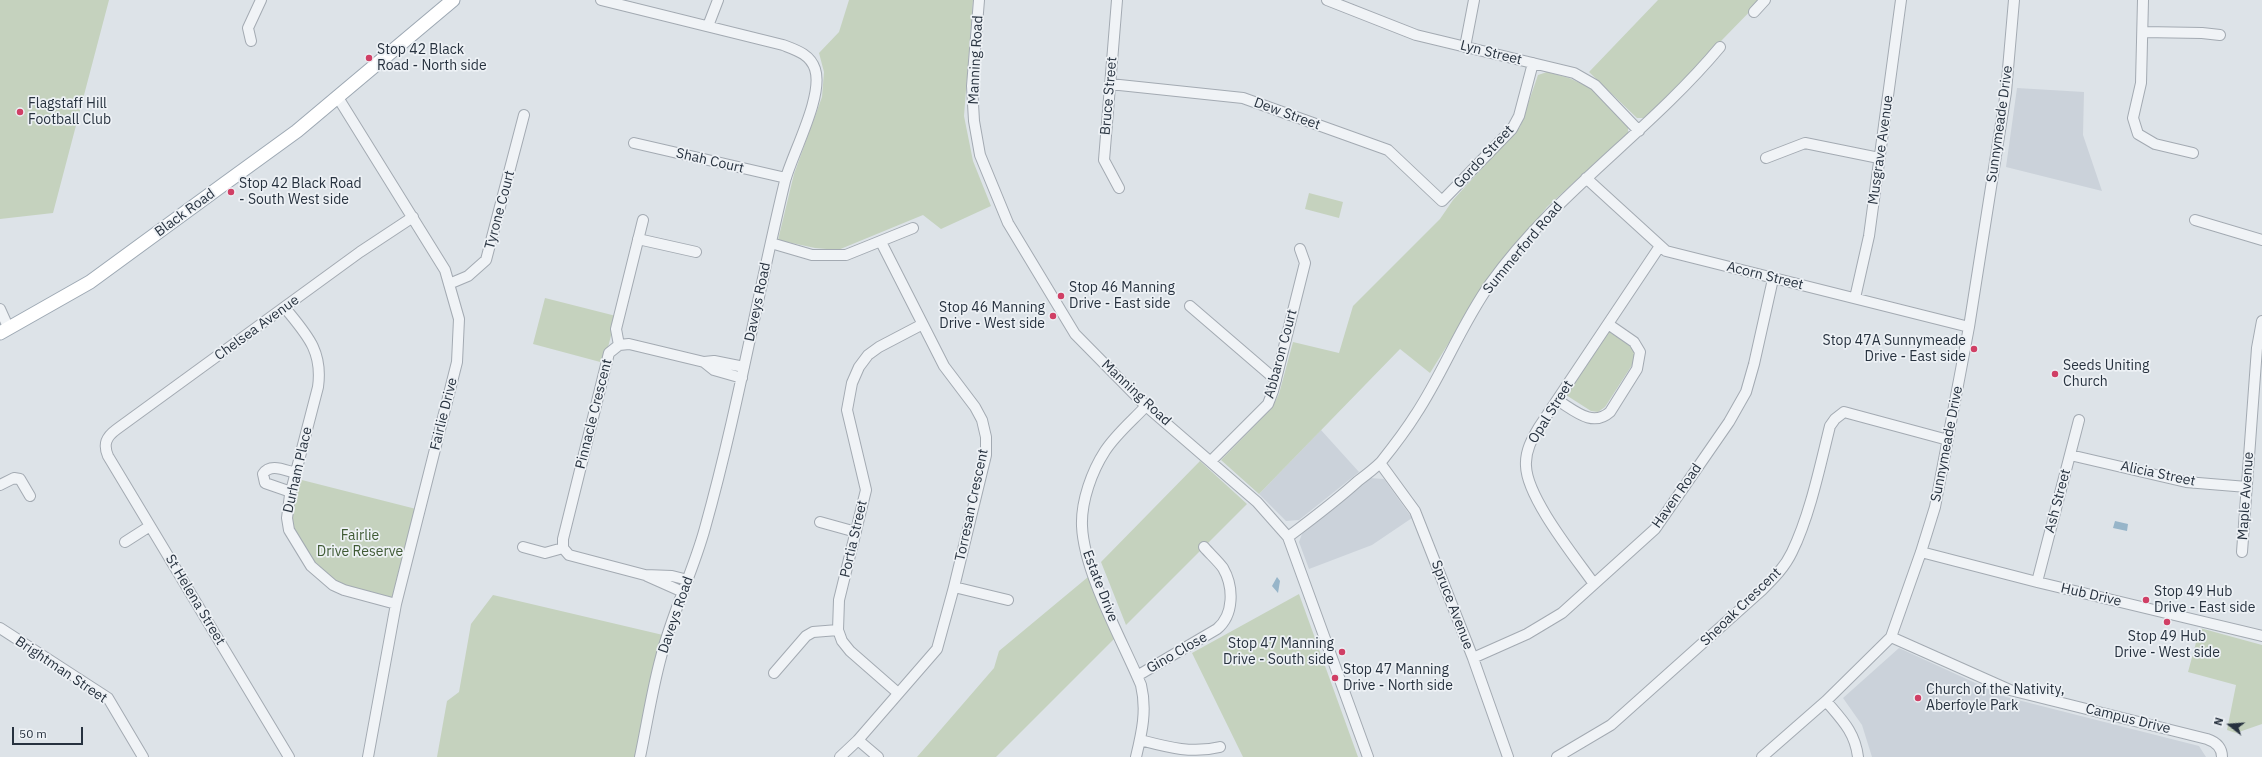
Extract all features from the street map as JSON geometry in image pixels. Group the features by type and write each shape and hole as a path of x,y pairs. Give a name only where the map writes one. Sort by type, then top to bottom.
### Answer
{"main road":[{"name":"Black Road","path":"5,331 90,282 297,131 453,0"}],"street":[{"path":"252,40 248,28 261,0"},
{"name":"Daveys Road","path":"601,0 708,26 802,52 815,69 815,82 809,118 786,178 753,319 742,378 705,529 661,656 640,757"},
{"path":"708,26 718,0"},
{"name":"Manning Road","path":"980,0 972,86 974,121 980,155 1008,223 1075,334 1146,406 1257,502 1288,537 1368,757"},
{"name":"Bruce Street","path":"1117,0 1104,160 1119,188"},
{"name":"Lyn Street","path":"1327,0 1343,3 1416,35 1574,73 1595,85 1639,131"},
{"path":"1465,47 1474,0"},
{"path":"1754,12 1765,0"},
{"name":"Musgrave Avenue","path":"1855,298 1869,236 1901,0"},
{"name":"Sunnymeade Drive","path":"1762,757 1826,701 1890,637 1921,552 1935,508 1969,327 2006,92 2014,0"},
{"path":"2143,0 2141,83 2133,118 2138,134 2155,144 2193,153"},
{"path":"2143,32 2202,33 2220,35"},
{"name":"Summerford Road","path":"1288,537 1342,496 1380,463 1416,414 1451,350 1490,284 1551,212 1586,178 1639,131 1700,71 1720,47"},
{"name":"Gordo Street","path":"1442,201 1512,129 1519,116 1533,63"},
{"name":"Dew Street","path":"1110,84 1242,98 1388,150 1442,201"},
{"name":"Fairlie Drive","path":"337,96 413,217 444,270 458,319 457,362 396,604 368,757"},
{"name":"Tyrone Court","path":"449,284 468,276 486,260 524,115"},
{"name":"Shah Court","path":"634,143 786,178"},
{"path":"1766,158 1805,143 1879,158"},
{"name":"Acorn Street","path":"1586,178 1666,251 1969,327"},
{"name":"Chelsea Avenue","path":"105,442 117,429 360,252 413,217"},
{"path":"619,345 616,329 643,220"},
{"path":"2195,220 2262,240"},
{"path":"771,243 812,255 846,255 882,242 913,228"},
{"path":"638,239 696,252"},
{"name":"Torresan Crescent","path":"840,757 858,740 937,649 954,587 986,455 986,437 982,420 975,407 944,366 921,325 882,242"},
{"name":"Opal Street","path":"1594,584 1542,508 1528,480 1526,454 1531,442 1557,400 1660,246"},
{"name":"Abbaron Court","path":"1211,461 1268,404 1276,380 1305,263 1300,249"},
{"name":"Haven Road","path":"1473,658 1527,634 1562,613 1655,529 1729,422 1746,392 1754,364 1773,279"},
{"path":"1190,306 1276,380"},
{"name":"Durham Place","path":"285,308 309,338 318,357 320,372 318,388 291,492 287,518 289,530 295,542 316,571 333,585 344,590 396,604"},
{"path":"0,309 5,331"},
{"name":"Maple Avenue","path":"2242,552 2257,348 2262,321"},
{"path":"1557,400 1589,418 1604,417 1610,412 1636,369 1640,352 1634,342 1608,324"},
{"name":"Portia Street","path":"898,693 850,651 842,641 838,630 838,606 866,490 847,410 852,383 859,367 868,355 879,347 921,325"},
{"name":"Pinnacle Crescent","path":"563,548 563,540 609,353 619,345 629,344 704,362 714,361 744,367"},
{"name":"Pinnacle Crescent","path":"704,362 714,370 742,378"},
{"name":"Estate Drive","path":"1136,757 1144,717 1144,700 1137,676 1093,574 1085,548 1082,524 1086,498 1098,464 1106,449 1146,406"},
{"name":"Sheoak Crescent","path":"1557,757 1611,725 1762,590 1781,570 1795,544 1810,500 1830,426 1834,419 1844,412 1948,440"},
{"name":"Ash Street","path":"2036,582 2079,420"},
{"name":"St Helena Street","path":"105,442 104,448 108,456 289,757"},
{"name":"Alicia Street","path":"2070,455 2186,482 2247,487"},
{"name":"Spruce Avenue","path":"1380,463 1415,511 1473,658 1508,757"},
{"path":"291,492 265,483 263,474 266,469 272,467 296,473"},
{"path":"0,485 14,478 20,479 30,496"},
{"path":"820,522 856,532"},
{"path":"125,542 150,526"},
{"path":"523,547 546,553 563,548 569,555 645,575 672,576 688,580"},
{"name":"Gino Close","path":"1137,676 1217,629 1226,618 1229,610 1230,588 1223,568 1204,547"},
{"name":"Hub Drive","path":"1921,552 2036,582 2262,636"},
{"path":"645,575 657,582 683,592"},
{"path":"954,587 1008,600"},
{"name":"Brightman Street","path":"0,628 108,698 143,757"},
{"path":"774,674 806,636 813,632 838,630"},
{"name":"Campus Drive","path":"1890,637 2010,690 2216,742 2222,753 2222,757"},
{"path":"1826,701 1848,727 1856,742 1858,757"},
{"path":"858,740 878,757"},
{"path":"1140,740 1177,749 1200,750 1220,747"}],"shaded area":[{"path":"2017,88 2084,92 2083,135 2102,191 2006,167"},
{"path":"1321,430 1359,472 1299,520 1286,521 1259,494"},
{"path":"1370,478 1384,479 1412,518 1372,545 1309,569 1299,542 1302,534"},
{"path":"1899,648 2006,697 2199,746 2206,757 1872,757 1862,725 1843,698"}],"green space":[{"path":"0,0 109,0 53,213 0,219"},
{"path":"849,0 973,0 964,116 973,161 991,206 941,229 923,215 838,250 815,248 778,240 794,174 822,97 824,72 819,53 839,32"},
{"path":"1658,0 1761,0 1646,118 1637,118 1589,72"},
{"path":"1547,72 1569,78 1591,88 1628,123 1628,133 1547,207 1488,280 1430,373 1400,349 1259,494 1221,460 1271,409 1279,394 1293,342 1339,353 1353,306 1440,219 1453,200 1520,127 1538,75"},
{"path":"1309,193 1343,202 1339,218 1305,209"},
{"path":"545,298 616,316 604,363 533,344"},
{"path":"1608,331 1630,346 1635,352 1634,362 1605,407 1598,412 1591,411 1566,395"},
{"path":"1200,461 1247,504 1126,625 1101,562"},
{"name":"Fairlie Drive Reserve","path":"294,478 420,510 396,604 321,577 289,530"},
{"path":"1088,577 1115,638 996,757 917,757 994,668 999,651"},
{"path":"1299,594 1358,757 1243,757 1192,653"},
{"path":"493,595 663,635 638,757 437,757 447,701 459,692 471,624"},
{"path":"2200,628 2262,645 2262,724 2236,733 2227,730 2236,685 2188,672"}],"water":[{"path":"2115,521 2128,524 2127,531 2113,528"},
{"path":"1277,577 1280,581 1278,593 1272,586"}],"place":[{"name":"Stop 42 Black Road - North side","path":"369,58"},
{"name":"Flagstaff Hill Football Club","path":"20,112"},
{"name":"Stop 42 Black Road - South West side","path":"231,192"},
{"name":"Stop 46 Manning Drive - East side","path":"1061,296"},
{"name":"Stop 46 Manning Drive - West side","path":"1053,316"},
{"name":"Stop 47A Sunnymeade Drive - East side","path":"1974,349"},
{"name":"Seeds Uniting Church","path":"2055,374"},
{"name":"Stop 49 Hub Drive - East side","path":"2146,600"},
{"name":"Stop 49 Hub Drive - West side","path":"2167,622"},
{"name":"Stop 47 Manning Drive - South side","path":"1342,652"},
{"name":"Stop 47 Manning Drive - North side","path":"1335,678"},
{"name":"Church of the Nativity, Aberfoyle Park","path":"1918,698"}]}
